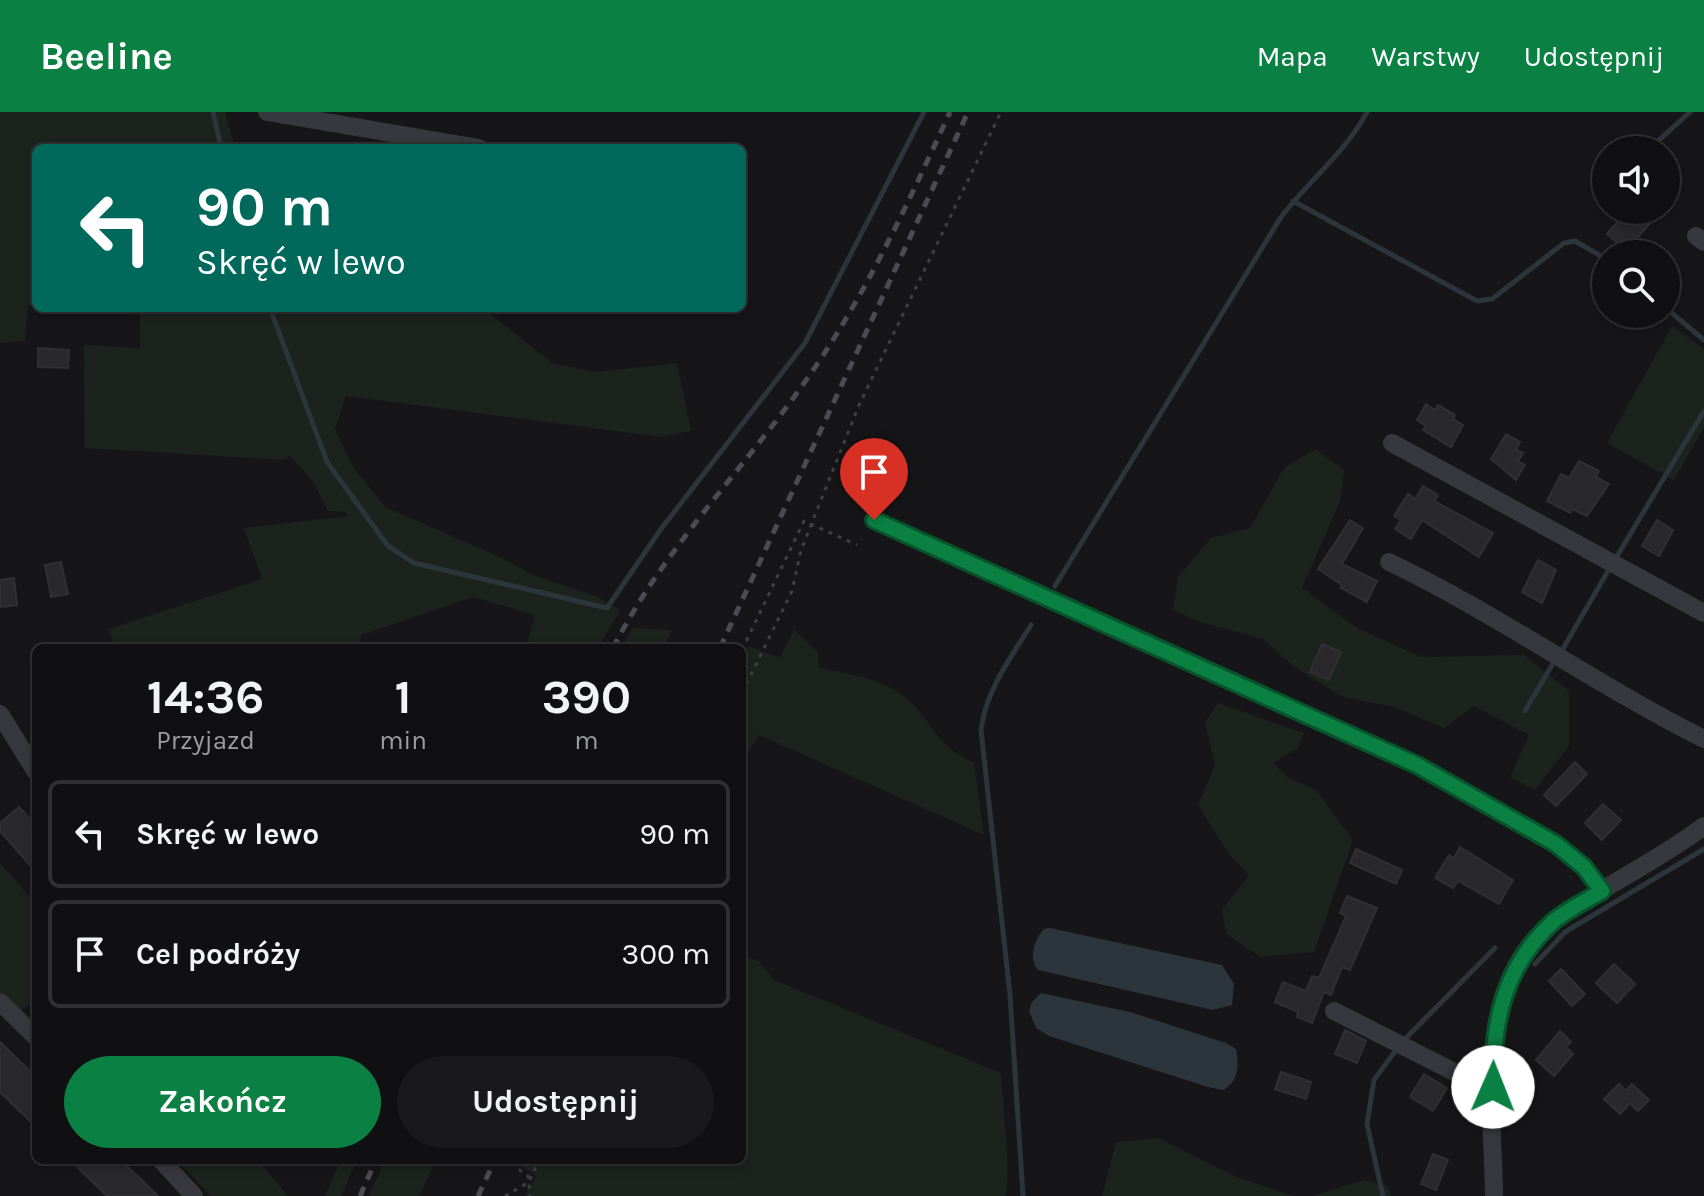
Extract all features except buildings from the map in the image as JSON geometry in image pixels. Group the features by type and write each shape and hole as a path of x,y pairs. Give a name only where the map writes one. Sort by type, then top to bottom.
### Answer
{"street":[{"path":"267,112 455,144"},
{"path":"1392,443 1704,613"},
{"path":"874,520 1417,765 1556,844 1584,867 1602,891"},
{"path":"1389,562 1438,585 1645,710 1704,739"},
{"path":"0,714 32,766"},
{"path":"1494,1196 1494,1025 1527,951 1557,919 1704,826"},
{"path":"0,1002 32,1033"},
{"path":"1334,1011 1470,1080 1493,1087"},
{"path":"165,1164 194,1196"}],"path":[{"path":"746,685 792,591 811,524 859,405 1001,112"},
{"path":"745,644 804,521 857,545"},
{"path":"518,1164 517,1167 526,1173 530,1196"},
{"path":"505,1196 529,1182 537,1164"}],"shaded area":[{"path":"0,112 225,112 234,144 32,144 32,305 28,305 25,341 0,343"},
{"path":"110,312 488,312 552,363 595,372 677,363 691,431 661,437 346,396 335,429 353,467 385,507 500,557 535,576 596,596 620,610 600,644 527,644 535,615 473,597 362,635 359,644 114,644 108,629 262,579 244,528 348,516 346,512 328,511 313,481 290,456 284,460 85,448 84,345 140,348 140,315"},
{"path":"1671,328 1704,349 1704,427 1674,480 1607,443"},
{"path":"1315,449 1344,470 1340,501 1302,588 1357,628 1421,657 1524,655 1569,691 1569,746 1535,790 1510,777 1529,735 1474,706 1444,728 1394,707 1343,697 1293,666 1263,639 1200,622 1173,610 1178,577 1211,538 1250,528 1284,468"},
{"path":"633,628 672,630 666,644 623,644"},
{"path":"794,629 818,653 819,668 883,684 912,703 949,747 974,763 984,835 759,735 746,756 746,651 748,646 780,658"},
{"path":"1218,703 1304,733 1298,748 1273,763 1287,777 1316,790 1353,840 1314,952 1260,957 1226,934 1222,910 1249,875 1228,853 1198,805 1215,765 1205,722"},
{"path":"0,863 32,899 32,1002 19,1012 0,993"},
{"path":"1044,929 1222,965 1234,984 1232,1005 1213,1010 1038,970 1033,960 1035,943"},
{"path":"746,956 759,961 774,980 1001,1073 1008,1169 1006,1196 525,1196 536,1176 520,1165 746,1164"},
{"path":"1041,993 1130,1012 1226,1043 1236,1049 1235,1077 1223,1090 1208,1087 1049,1036 1036,1028 1029,1011 1032,1002"},
{"path":"1158,1138 1235,1176 1293,1196 1102,1196 1116,1142"},
{"path":"180,1164 260,1164 288,1196 211,1196"},
{"path":"339,1164 355,1164 341,1196 325,1196"},
{"path":"383,1164 434,1164 419,1196 369,1196"},
{"path":"1364,1180 1388,1186 1391,1196 1312,1196"}],"waterway":[{"path":"213,112 220,144"},
{"path":"271,312 327,462 388,546 414,563 607,608 661,529 805,343 924,112"},
{"path":"1055,586 1281,217 1338,153 1367,112"},
{"path":"1663,136 1690,112"},
{"path":"1293,201 1477,301 1492,299 1564,243 1575,241 1592,251"},
{"path":"1680,320 1704,340"},
{"path":"1616,558 1704,411"},
{"path":"1561,652 1608,571"},
{"path":"1023,1196 1010,995 981,730 993,688 1031,625"},
{"path":"1525,711 1555,660"},
{"path":"1535,964 1565,932 1704,849"},
{"path":"1404,1040 1495,948"},
{"path":"1383,1196 1367,1124 1374,1080 1396,1050"}],"railway":[{"path":"615,644 656,576 785,410 830,345 886,247 950,112"},
{"path":"722,644 968,112"},
{"path":"360,1196 374,1164"},
{"path":"478,1196 493,1164"}],"route":[{"path":"874,520 1417,765 1556,844 1584,867 1602,891 1557,919 1527,951 1509,984 1494,1025 1493,1087"}]}
